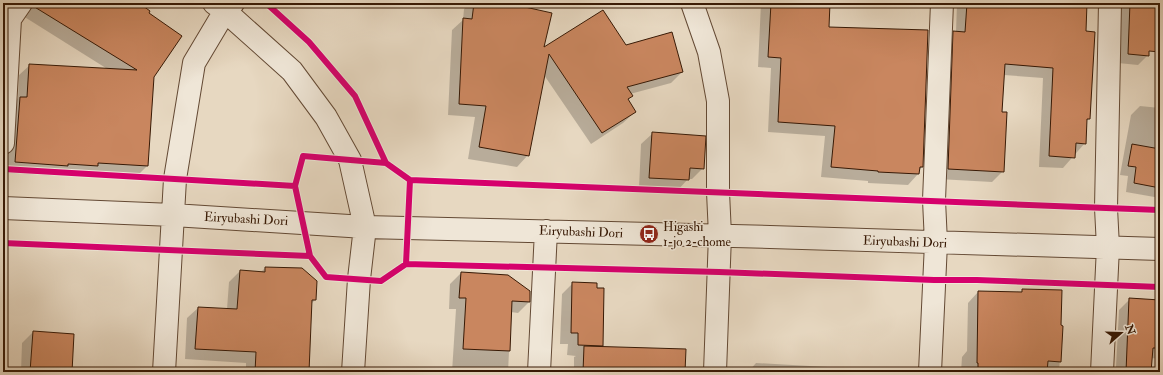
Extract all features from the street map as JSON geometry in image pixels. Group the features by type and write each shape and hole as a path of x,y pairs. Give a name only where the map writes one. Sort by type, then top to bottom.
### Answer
{"street":[{"path":"692,3 709,52 718,101 718,192 720,236 715,372"},
{"path":"930,372 936,243 934,200 942,3"},
{"path":"1102,372 1108,247 1106,208 1110,3"},
{"path":"164,372 175,180 194,63 224,6 292,71 326,117 350,160 365,227 359,279 353,372"},
{"path":"3,143 11,14"},
{"name":"Eiryubashi Dori","path":"3,208 173,215 365,227 1160,249"},
{"path":"539,372 546,231"}],"building":[{"path":"33,3 139,3 150,11 149,13 182,36 154,77 148,166 98,163 98,166 68,164 68,166 15,162 20,97 27,97 29,64 137,70 33,6"},
{"path":"474,3 507,3 552,13 544,47 603,10 626,45 672,32 683,72 627,87 633,96 628,99 636,112 602,133 549,54 529,156 479,147 486,106 459,104 463,18 472,19"},
{"path":"771,3 830,3 829,27 928,30 923,167 920,167 919,174 878,172 831,167 835,126 778,122 781,58 768,57"},
{"path":"967,3 1087,3 1086,31 1095,32 1090,119 1087,119 1086,144 1076,143 1075,158 1049,156 1053,68 1005,64 1002,112 1007,112 1004,172 948,169 953,31 965,32"},
{"path":"1130,3 1160,3 1160,52 1149,51 1149,56 1128,54"},
{"path":"652,132 706,136 704,169 690,168 689,180 649,178"},
{"path":"1132,144 1160,149 1160,188 1134,183 1136,167 1128,166"},
{"path":"265,267 302,268 317,281 316,300 312,300 309,372 255,372 256,352 195,349 198,307 237,309 240,270 265,272"},
{"path":"461,272 508,275 530,291 530,302 512,301 510,351 463,349 466,298 459,298"},
{"path":"572,282 597,283 597,288 604,288 603,346 578,345 578,333 571,333"},
{"path":"1022,289 1062,290 1061,325 1063,326 1061,362 1048,361 1047,372 1011,369 1011,372 978,372 978,291 1022,292"},
{"path":"1129,298 1160,300 1160,348 1153,348 1151,372 1126,372"},
{"path":"33,331 74,334 72,372 30,372"},
{"path":"584,346 686,349 685,372 583,372"}],"cycle path":[{"path":"266,3 309,42 355,96 386,163 410,180 1160,210"},
{"path":"3,169 295,186 303,156 386,163"},
{"path":"406,264 410,180"},
{"path":"295,186 310,256"},
{"path":"3,243 310,256 326,277 381,281 406,264 719,272 1160,287"}],"place":[{"name":"Higashi 1-jo 2-chome","path":"649,234"}]}
